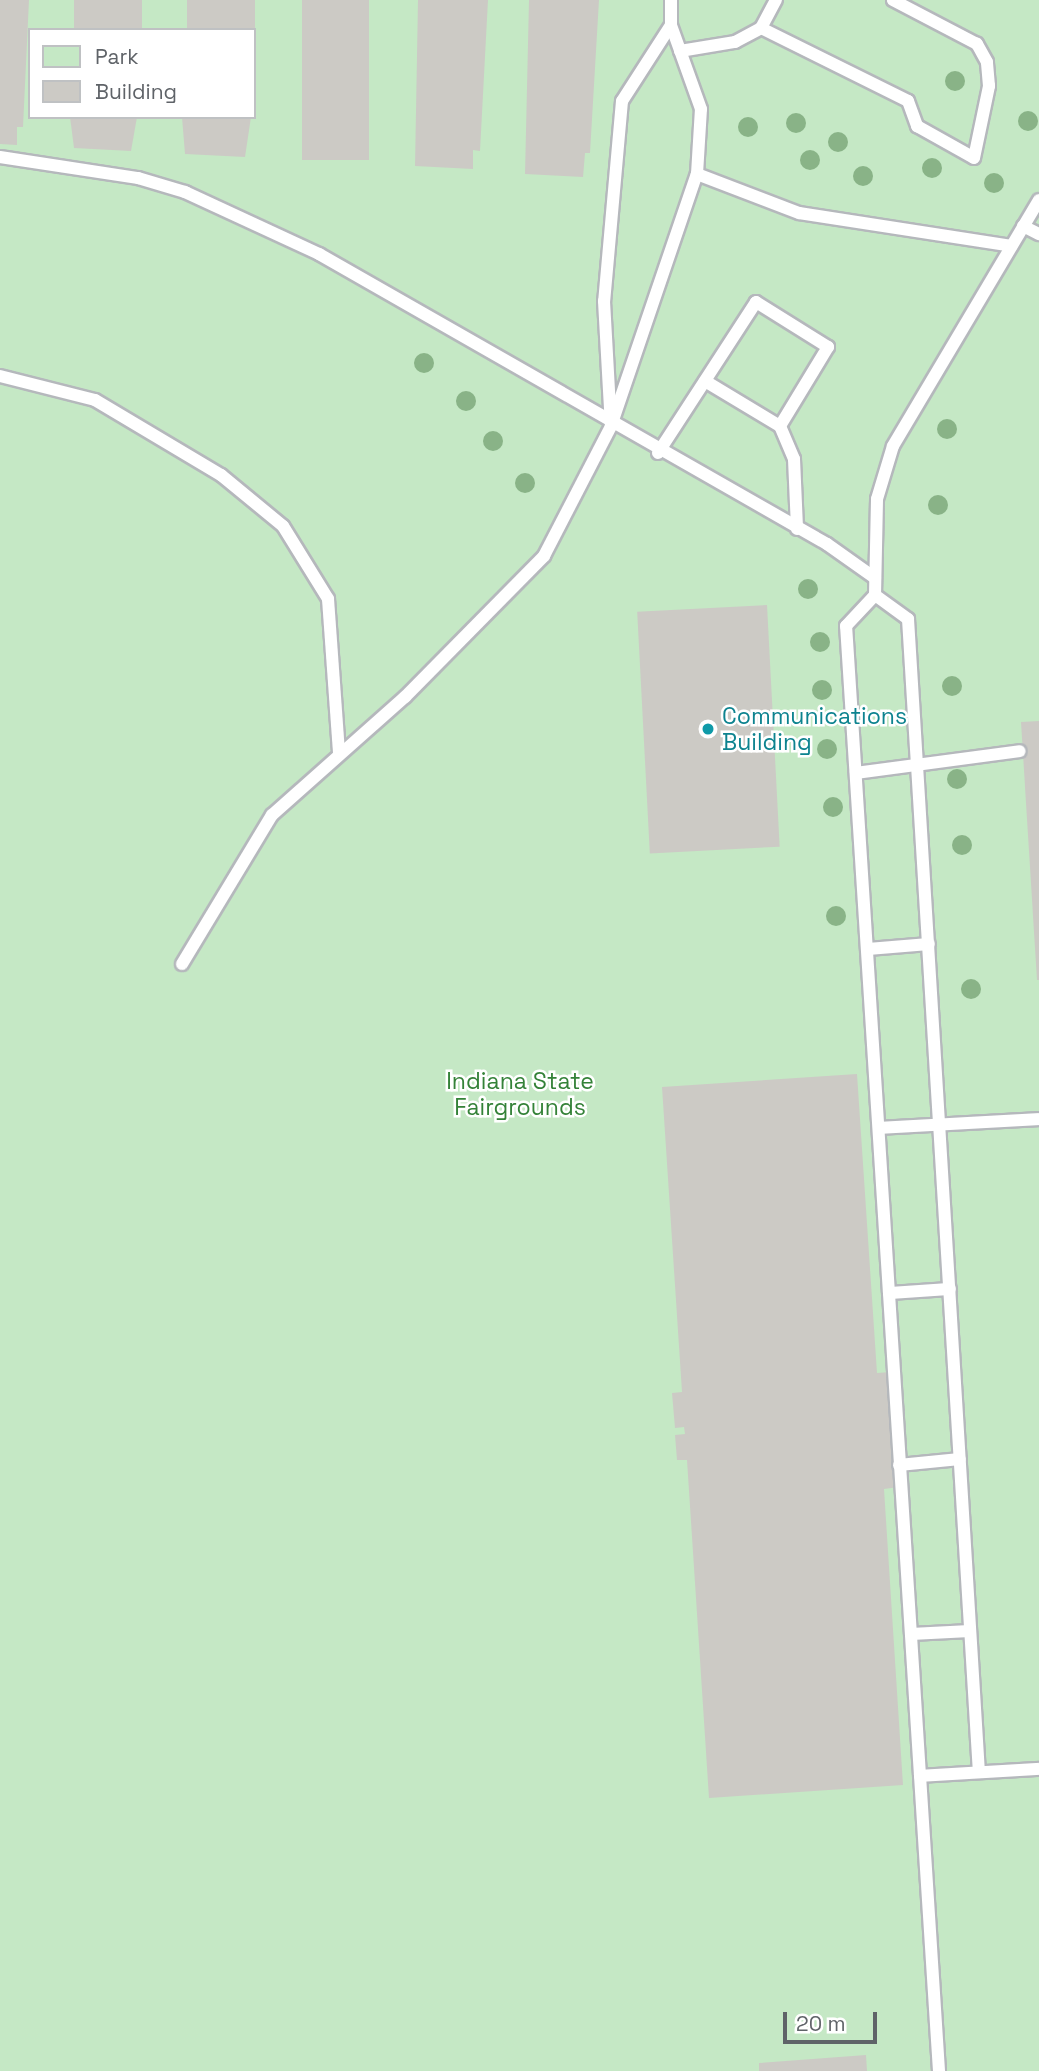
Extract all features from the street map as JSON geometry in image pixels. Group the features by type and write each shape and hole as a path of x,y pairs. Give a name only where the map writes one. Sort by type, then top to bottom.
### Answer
{"lane":[{"path":"182,964 272,814 405,697 544,556 611,426 697,174 701,109 671,25 672,0"},
{"path":"680,51 735,42 761,28 776,0"},
{"path":"761,28 908,101 917,127 974,158 989,86 987,62 977,44 893,0"},
{"path":"611,426 604,301 622,101 671,25"},
{"path":"0,157 77,166 185,192 319,254 611,426 797,529 875,578"},
{"path":"697,174 799,213 1010,246"},
{"path":"939,2071 846,626 875,595 877,499 893,446 1039,200"},
{"path":"1023,226 1039,234"},
{"path":"658,453 756,302 828,347 780,426"},
{"path":"0,376 95,400 221,475 283,526 328,599 339,753"},
{"path":"705,381 780,426 793,459 797,529"},
{"path":"875,595 908,619 979,1772"},
{"path":"856,773 1020,751"},
{"path":"868,949 929,944"},
{"path":"878,1128 1039,1119"},
{"path":"889,1293 950,1289"},
{"path":"899,1465 960,1460"},
{"path":"911,1634 970,1631"},
{"path":"920,1776 1039,1769"}],"green space":[{"name":"Indiana State Fairgrounds","path":"0,0 1039,0 1039,2071 0,2071"}],"building":[{"path":"0,0 29,0 23,127 17,127 17,145 0,144"},
{"path":"74,0 142,0 142,28 74,28"},
{"path":"187,0 255,0 255,28 187,28"},
{"path":"302,0 369,0 369,160 302,160"},
{"path":"418,0 488,0 480,151 473,150 473,169 415,166"},
{"path":"529,0 599,0 590,153 585,153 583,177 525,174"},
{"path":"70,119 137,119 131,151 74,148"},
{"path":"182,119 251,119 245,157 185,154"},
{"name":"Communications Building","path":"767,605 780,847 650,853 637,612"},
{"path":"1039,721 1039,980 1037,980 1021,722"},
{"path":"857,1074 877,1373 891,1372 899,1487 884,1489 903,1785 709,1798 687,1460 677,1460 675,1435 685,1434 684,1427 675,1428 672,1393 682,1392 662,1087"},
{"path":"866,2055 867,2071 759,2071 759,2063"}],"place":[{"name":"Communications Building","path":"708,729"}]}
